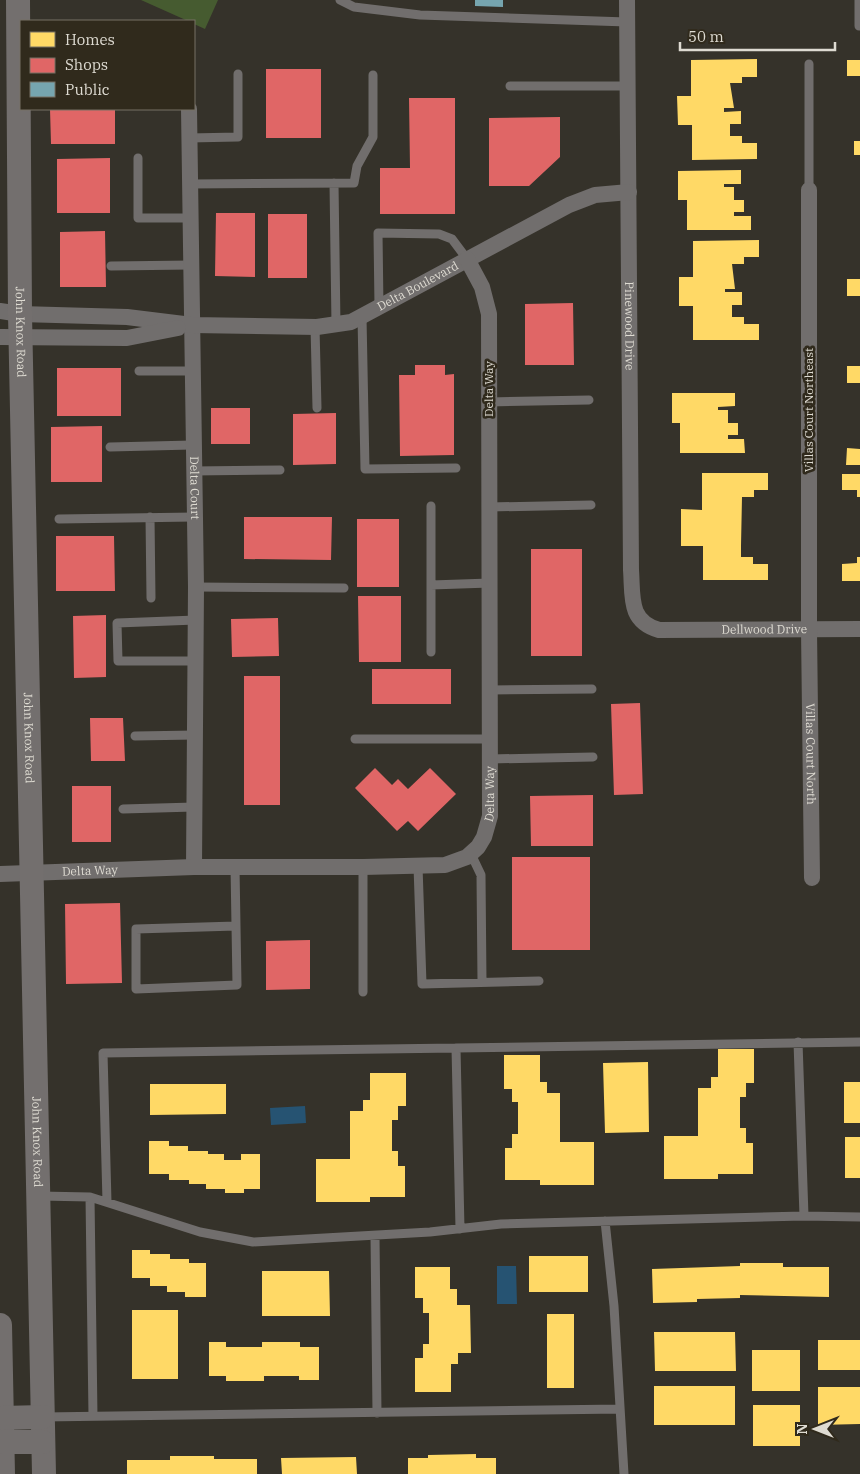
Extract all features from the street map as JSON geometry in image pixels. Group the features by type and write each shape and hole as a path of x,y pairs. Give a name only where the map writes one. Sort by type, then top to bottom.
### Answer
{"main road":[{"name":"John Knox Road","path":"18,0 10,338 26,527 30,872 44,1474"},
{"path":"0,1325 3,1474"},
{"path":"2,1418 43,1417"},
{"path":"1,1442 43,1442"}],"street":[{"name":"Pinewood Drive","path":"627,0 631,560 634,605 640,621 645,626 666,630"},
{"name":"Delta Court","path":"189,110 192,445 196,587 194,867"},
{"name":"Villas Court Northeast","path":"809,190 809,630"},
{"name":"Delta Boulevard","path":"10,312 127,317 192,325 315,327 351,322 569,205 595,195 629,192"},
{"name":"Delta Way","path":"0,874 194,867 363,868 418,866 456,862 471,854 484,837 490,816 489,314 482,288 467,259"},
{"name":"Delta Boulevard","path":"10,338 127,338 192,325"},
{"name":"Dellwood Drive","path":"666,630 860,629"},
{"name":"Villas Court North","path":"809,630 812,878"}],"lane":[{"path":"340,0 354,7 420,15 627,22"},
{"path":"859,0 859,26"},
{"path":"808,64 809,190"},
{"path":"189,138 238,137 238,74"},
{"path":"190,184 354,183 357,166 373,137 373,75"},
{"path":"510,86 628,86"},
{"path":"138,158 138,218 191,218"},
{"path":"334,183 336,324"},
{"path":"379,307 378,232 439,234 452,239 467,259"},
{"path":"112,266 191,265"},
{"path":"362,316 365,469 456,468"},
{"path":"315,327 317,408"},
{"path":"138,371 192,370"},
{"path":"489,402 589,400"},
{"path":"110,447 192,445"},
{"path":"193,471 280,470"},
{"path":"489,507 591,505"},
{"path":"431,506 431,652"},
{"path":"59,519 194,516"},
{"path":"150,517 151,598"},
{"path":"431,585 490,583"},
{"path":"196,587 344,588"},
{"path":"195,661 118,661 117,623 196,620"},
{"path":"490,690 592,689"},
{"path":"135,736 195,735"},
{"path":"355,739 490,739"},
{"path":"490,759 593,757"},
{"path":"123,809 194,807"},
{"path":"471,854 481,875 482,982"},
{"path":"418,866 422,984 539,980"},
{"path":"236,867 237,985 136,989 136,929 236,926"},
{"path":"363,868 363,992"},
{"path":"798,1042 804,1216"},
{"path":"107,1202 103,1053 860,1042"},
{"path":"456,1048 460,1229"},
{"path":"38,1196 90,1196 200,1232 253,1242 375,1236 501,1224 804,1216 860,1217"},
{"path":"90,1196 93,1416"},
{"path":"605,1221 614,1306 624,1474"},
{"path":"375,1236 377,1412"},
{"path":"43,1417 620,1409"}],"green space":[{"path":"141,0 218,0 205,29 195,24 195,20 186,20"}],"water":[{"path":"305,1106 306,1123 271,1125 270,1108"},
{"path":"497,1266 516,1266 517,1304 497,1304"}],"building: Homes":[{"path":"757,59 757,77 742,77 742,83 730,83 734,108 724,108 724,112 741,111 741,124 730,124 730,136 742,136 742,143 757,143 757,159 692,160 692,125 678,125 677,96 691,96 691,60"},
{"path":"847,60 860,60 860,76 847,76"},
{"path":"854,141 860,141 860,155 854,155"},
{"path":"741,170 741,184 724,184 724,187 734,187 734,200 744,200 744,212 734,212 734,216 751,216 751,230 687,230 687,200 678,200 678,171"},
{"path":"759,240 759,257 744,257 744,264 732,264 735,289 725,289 725,292 742,292 742,305 732,305 732,317 744,317 744,324 759,324 759,340 693,340 693,306 679,306 679,277 693,277 693,241"},
{"path":"847,279 860,279 860,296 847,296"},
{"path":"847,366 860,366 860,383 847,383"},
{"path":"672,393 735,393 735,406 718,407 718,410 728,410 728,423 738,423 738,435 728,435 728,439 744,439 745,453 680,453 680,423 672,423"},
{"path":"847,448 860,449 860,465 846,465"},
{"path":"702,473 768,473 768,490 754,490 754,497 742,497 741,557 753,557 753,564 768,564 768,580 703,580 703,546 681,546 681,509 702,510"},
{"path":"842,474 860,474 860,497 857,497 857,490 842,490"},
{"path":"857,557 860,557 860,581 842,581 842,564 857,563"},
{"path":"718,1049 754,1049 754,1083 746,1083 746,1097 740,1097 740,1128 746,1128 746,1143 753,1143 753,1174 718,1174 718,1179 664,1179 664,1136 698,1136 698,1088 711,1088 711,1077 718,1077"},
{"path":"504,1055 540,1055 540,1082 547,1082 547,1093 560,1093 560,1142 594,1142 594,1185 540,1185 540,1180 505,1180 505,1148 512,1148 512,1134 518,1134 518,1102 512,1102 512,1089 504,1089"},
{"path":"648,1062 649,1132 605,1133 603,1063"},
{"path":"370,1073 406,1073 406,1106 398,1106 398,1120 392,1120 392,1151 398,1151 398,1166 405,1166 405,1197 370,1197 370,1202 316,1202 316,1159 350,1159 350,1111 363,1111 363,1100 370,1100"},
{"path":"844,1082 860,1082 860,1123 844,1123"},
{"path":"150,1084 226,1084 226,1114 150,1115"},
{"path":"845,1137 860,1137 860,1178 845,1178"},
{"path":"149,1141 169,1141 169,1146 188,1146 188,1151 208,1151 208,1154 224,1154 224,1160 241,1160 241,1154 260,1154 260,1189 244,1189 244,1193 225,1193 225,1189 206,1189 206,1184 189,1184 189,1180 169,1180 169,1174 149,1174"},
{"path":"132,1250 150,1250 150,1254 170,1254 170,1259 189,1259 189,1263 206,1263 206,1297 185,1297 185,1292 167,1292 167,1286 150,1286 150,1278 132,1278"},
{"path":"529,1256 588,1256 588,1292 529,1292"},
{"path":"740,1263 783,1263 783,1267 829,1267 829,1297 740,1295 740,1298 697,1299 697,1302 653,1303 652,1269 740,1266"},
{"path":"415,1267 450,1267 450,1289 457,1289 457,1305 470,1305 471,1353 458,1353 458,1364 451,1364 451,1392 415,1392 415,1358 423,1358 423,1344 429,1344 429,1313 423,1313 423,1298 415,1298"},
{"path":"262,1271 329,1271 330,1316 262,1316"},
{"path":"132,1310 178,1310 178,1379 132,1379"},
{"path":"547,1314 574,1314 574,1388 547,1388"},
{"path":"654,1332 735,1332 736,1371 655,1371"},
{"path":"818,1340 860,1340 860,1370 818,1370"},
{"path":"209,1342 226,1342 226,1347 262,1347 262,1342 300,1342 300,1347 319,1347 319,1380 299,1380 299,1376 264,1376 264,1381 226,1381 226,1376 209,1376"},
{"path":"752,1350 800,1350 800,1391 752,1391"},
{"path":"654,1386 735,1386 735,1425 654,1425"},
{"path":"818,1387 860,1387 860,1424 818,1425"},
{"path":"753,1405 800,1405 800,1446 753,1446"},
{"path":"476,1454 476,1458 496,1458 496,1474 408,1474 408,1458 428,1458 428,1455"},
{"path":"170,1456 214,1456 214,1459 257,1459 257,1474 127,1474 127,1460 170,1460"},
{"path":"356,1457 357,1474 282,1474 281,1458"}],"building: Shops":[{"path":"266,69 321,69 321,138 266,138"},
{"path":"409,98 455,98 455,214 380,214 380,168 410,168"},
{"path":"50,110 115,110 115,144 51,144"},
{"path":"560,117 560,157 529,186 489,186 489,118"},
{"path":"110,158 110,213 57,213 57,159"},
{"path":"216,213 255,213 255,277 215,276"},
{"path":"268,214 307,214 307,278 268,278"},
{"path":"105,231 106,287 60,287 60,232"},
{"path":"573,303 574,365 525,365 525,304"},
{"path":"415,365 445,365 445,375 454,374 454,455 400,456 399,375 415,375"},
{"path":"57,368 121,368 121,416 57,416"},
{"path":"211,408 250,408 250,444 211,444"},
{"path":"336,413 336,464 293,465 293,414"},
{"path":"102,426 102,482 51,482 51,427"},
{"path":"244,517 332,517 331,560 244,559"},
{"path":"357,519 399,519 399,587 357,587"},
{"path":"56,536 114,536 115,591 56,591"},
{"path":"531,549 582,549 582,656 531,656"},
{"path":"358,596 401,596 401,662 359,662"},
{"path":"106,615 106,677 74,678 73,616"},
{"path":"278,618 279,656 232,657 231,619"},
{"path":"372,669 451,669 451,704 372,704"},
{"path":"244,676 280,676 280,805 244,805"},
{"path":"640,703 643,794 614,795 611,704"},
{"path":"90,718 123,718 125,761 91,761"},
{"path":"375,768 392,785 398,779 408,789 430,768 456,794 418,831 408,821 397,831 355,788"},
{"path":"72,786 111,786 111,842 72,842"},
{"path":"593,795 593,846 531,846 530,796"},
{"path":"512,857 590,857 590,950 512,950"},
{"path":"120,903 122,983 66,984 65,904"},
{"path":"310,940 310,989 266,990 266,941"}],"building: Public":[{"path":"475,0 503,0 503,7 475,6"}]}
